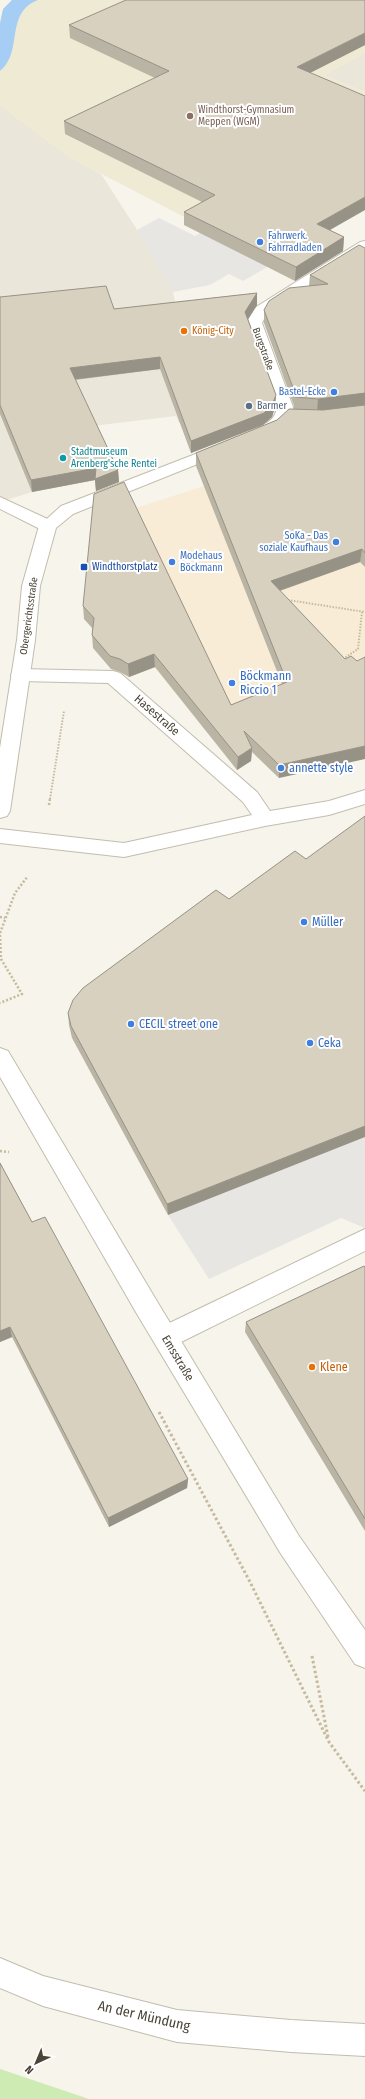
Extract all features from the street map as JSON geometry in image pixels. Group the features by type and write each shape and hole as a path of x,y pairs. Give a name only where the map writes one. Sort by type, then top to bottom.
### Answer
{"street":[{"name":"Burgstraße","path":"48,526 67,510 270,429 291,416 285,407 254,323 261,310 365,245"},
{"path":"0,502 48,526"},
{"name":"Obergerichtsstraße","path":"0,811 26,640 31,586 48,526"},
{"name":"Hasestraße","path":"20,675 113,677 250,797 265,819"},
{"path":"0,836 124,850 265,819 330,808 365,797"},
{"name":"Emsstraße","path":"0,1057 290,1545 365,1654"},
{"path":"166,1337 365,1239"},
{"name":"An der Mündung","path":"0,1973 43,1991 177,2026 291,2036 365,2040"}],"path":[{"path":"288,600 363,612 358,649 339,662"},
{"path":"0,917 5,918"},
{"path":"0,935 1,960 22,994 0,1003"},
{"path":"156,1406 249,1580 329,1742 365,1791"}],"shaded area":[{"name":"Windthorst-Gymnasium Meppen (WGM)","path":"19,0 365,0 365,53 325,75 365,92 365,127 192,221 69,157 0,105 0,55"},
{"path":"365,53 365,92 324,75"},
{"path":"0,105 69,157 101,174 152,253 173,292 176,306 258,413 179,423 176,416 92,426 32,492 0,502"},
{"path":"159,218 195,236 202,232 269,266 243,281 229,274 210,285 173,292 137,230"},
{"path":"365,431 365,759 279,778 228,729 210,736 145,656 95,631 84,619 93,522 235,476"},
{"path":"365,1137 365,1228 341,1218 209,1279 168,1215"}],"green space":[{"path":"0,2069 89,2099 0,2099"}],"water":[{"path":"12,0 38,0 28,6 21,14 17,23 11,54 7,63 0,71 0,23 3,9"}],"building":[{"name":"Windthorst-Gymnasium Meppen (WGM)","path":"126,0 365,0 365,33 297,67 365,96 365,197 317,224 344,237 296,267 184,212 215,195 64,121 169,71 69,25"},
{"path":"359,245 365,248 365,393 318,399 295,397 295,393 264,310 269,301 289,288 328,284 310,275"},
{"path":"106,286 114,309 257,293 245,312 276,395 272,405 264,413 191,441 160,357 70,368 118,470 95,479 96,468 31,480 0,405 0,297"},
{"path":"365,405 365,553 362,549 271,581 345,659 351,656 357,661 365,657 365,746 279,765 244,731 252,748 238,757 154,654 128,664 120,659 110,656 92,635 94,618 83,606 94,494 124,482 231,705 287,682 196,453 277,420 289,409 323,410"},
{"path":"365,816 365,1126 167,1204 71,1026 68,1013 73,1000 83,988 216,890 229,899 295,851 306,859"},
{"path":"0,1163 32,1222 45,1217 188,1479 108,1518 10,1327 0,1331"},
{"name":"Klene","path":"364,1266 365,1267 365,1519 246,1322"}],"place":[{"name":"Windthorst-Gymnasium Meppen (WGM)","path":"190,116"},
{"name":"Fahrwerk. Fahrradladen","path":"260,242"},
{"name":"König-City","path":"184,331"},
{"name":"Bastel-Ecke","path":"334,392"},
{"name":"Barmer","path":"249,406"},
{"name":"Stadtmuseum Arenberg'sche Rentei","path":"63,458"},
{"name":"SoKa - Das soziale Kaufhaus","path":"336,542"},
{"name":"Modehaus Böckmann","path":"172,562"},
{"name":"Windthorstplatz","path":"84,567"},
{"name":"Böckmann Riccio 1","path":"232,683"},
{"name":"annette style","path":"281,768"},
{"name":"Müller","path":"304,922"},
{"name":"CECIL street one","path":"131,1024"},
{"name":"Ceka","path":"310,1043"},
{"name":"Klene","path":"312,1367"}]}
